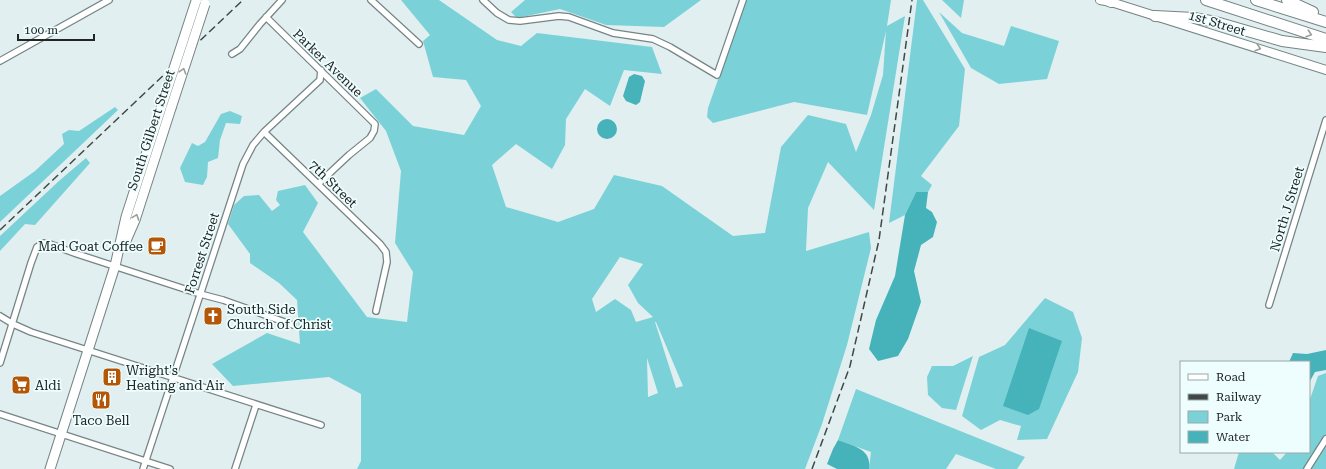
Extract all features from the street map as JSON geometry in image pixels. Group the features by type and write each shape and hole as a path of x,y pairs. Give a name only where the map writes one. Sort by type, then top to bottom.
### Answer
{"highway":[{"path":"1206,0 1326,39"},
{"path":"1256,0 1326,22"},
{"path":"1288,0 1326,18"},
{"path":"1155,16 1194,18 1216,22 1282,41 1326,47"}],"main road":[{"name":"South Gilbert Street","path":"50,469 115,266 135,220 196,1"},
{"name":"South Gilbert Street","path":"167,107 206,2"}],"street":[{"path":"0,61 109,0"},
{"path":"232,54 240,49 282,0"},
{"path":"372,0 419,44"},
{"path":"484,0 497,13 509,20 520,21 559,16 569,17 613,33 652,39 670,47 717,74 743,0"},
{"name":"1st Street","path":"1100,0 1126,4 1155,16 1326,70"},
{"name":"Parker Avenue","path":"266,17 375,124 374,131 370,138 318,184"},
{"name":"Forrest Street","path":"143,469 243,164 253,144 264,132 320,80 321,70"},
{"name":"North J Street","path":"1269,305 1326,120"},
{"name":"7th Street","path":"264,132 380,244 386,252 387,262 376,311"},
{"path":"0,363 37,247 43,243 50,244 200,294 224,300 293,325"},
{"path":"0,316 31,332 321,425"},
{"path":"235,469 256,405"},
{"path":"0,414 170,469"},
{"path":"1307,469 1326,439"}],"green space":[{"path":"401,0 439,0 497,40 521,46 537,33 652,47 662,74 624,70 610,106 585,89 566,119 565,145 552,169 516,144 492,165 506,207 558,222 594,209 614,175 662,186 733,236 765,233 781,147 808,115 846,124 856,152 871,115 883,75 886,31 867,115 794,102 713,123 707,117 708,108 746,0 891,0 887,26 905,16 874,210 828,162 808,208 806,251 869,232 871,248 847,345 822,424 805,469 357,469 361,461 361,394 329,377 233,386 212,364 267,333 300,344 297,300 279,283 250,263 250,254 228,224 234,205 244,196 259,195 272,211 280,205 276,200 278,191 305,185 318,203 303,232 367,317 407,322 413,272 395,243 401,171 386,131 360,98 376,89 413,126 464,135 481,106 466,80 433,77 423,41 430,35","holes":["620,257 643,264 628,285 638,303 653,317 636,322 631,310 615,299 596,312 592,299","655,322 683,386 676,388","647,358 658,393 648,397"]},
{"path":"525,0 701,0 664,27 606,25 560,9 517,18 511,12"},
{"path":"917,0 923,0 965,69 959,126 921,176 932,185 928,192 916,192 905,215 889,223"},
{"path":"942,0 964,0 961,18"},
{"path":"939,12 962,33 1004,46 1011,26 1059,41 1047,79 999,84 971,68"},
{"path":"115,107 118,110 0,222 0,196 35,171 64,144 62,134 69,130 79,131"},
{"path":"230,111 242,116 240,124 226,123 220,140 218,158 208,162 207,177 203,185 185,182 180,168 192,143 198,146 205,142 221,114"},
{"path":"86,158 90,163 35,225 25,224 0,251 0,236"},
{"path":"1045,298 1073,312 1082,338 1078,372 1047,439 1017,440 1021,426 1000,420 981,430 962,416 979,357 1005,345"},
{"path":"973,356 956,410 942,408 928,395 927,377 932,366 953,366"},
{"path":"1326,373 1326,469 1234,469 1239,453 1273,453 1280,460 1286,453 1310,453 1310,399 1318,376"},
{"path":"856,389 1025,457 1017,469 996,469 956,454 946,469 869,469 871,452 838,440"}],"water":[{"path":"634,74 642,76 645,81 640,102 636,105 626,101 623,96 629,77"},
{"path":"607,119 614,122 617,129 614,136 607,139 600,136 597,129 600,122"},
{"path":"916,192 928,192 926,208 932,212 937,222 933,237 921,245 914,271 921,302 908,339 898,356 878,361 869,349 876,320 895,276 905,215"},
{"path":"1029,328 1062,341 1039,409 1028,415 1003,406"},
{"path":"1326,350 1326,370 1315,372 1310,381 1310,361 1289,361 1293,353 1307,354"},
{"path":"838,440 861,449 868,457 869,469 837,469 827,464"}],"railway":[{"path":"0,230 243,0"},
{"path":"812,469 850,366 879,240 912,0"}],"place":[{"name":"Mad Goat Coffee","path":"157,246"},
{"name":"South Side Church of Christ","path":"213,316"},
{"name":"Wright's Heating and Air","path":"112,377"},
{"name":"Aldi","path":"21,385"},
{"name":"Taco Bell","path":"101,400"}]}
